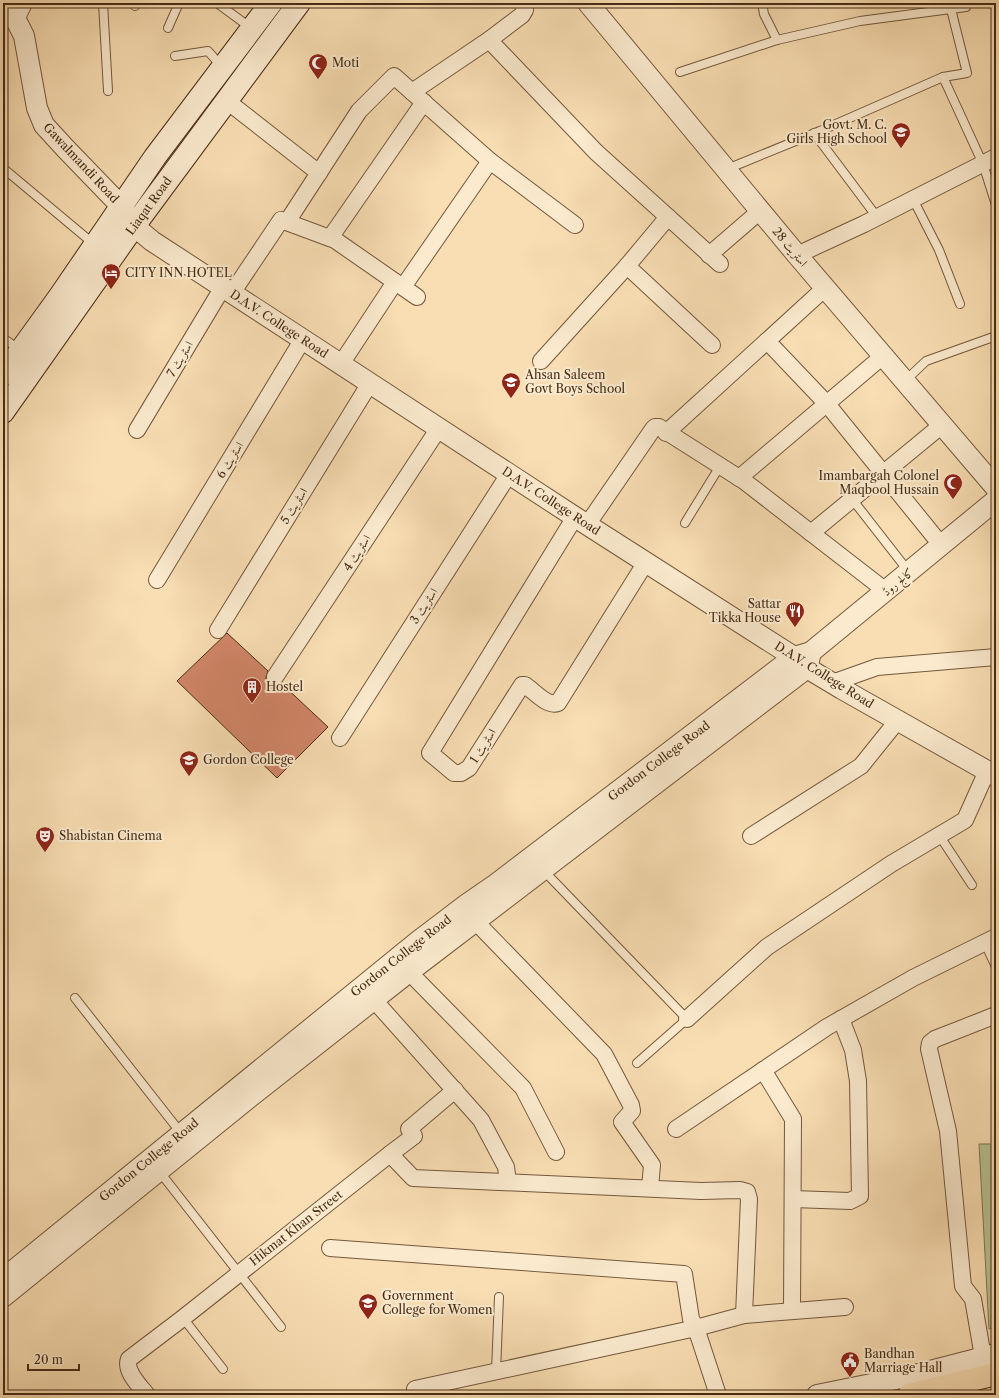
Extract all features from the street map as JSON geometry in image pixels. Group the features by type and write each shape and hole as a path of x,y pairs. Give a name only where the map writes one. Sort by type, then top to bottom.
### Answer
{"main road":[{"name":"Liaqat Road","path":"3,376 156,157 271,3"},
{"name":"Liaqat Road","path":"3,412 134,226 299,3"},
{"path":"909,1395 996,1374"}],"street":[{"path":"330,238 418,97 522,15 525,10 523,3"},
{"name":"اسٹریٹ 28","path":"588,3 797,255 996,488"},
{"name":"Gawalmandi Road","path":"14,11 24,36 36,108 44,125 121,206"},
{"path":"489,40 596,152 715,260 760,211"},
{"path":"417,297 335,240 287,222 359,111 394,76 490,161 574,225"},
{"path":"227,101 319,173"},
{"path":"797,255 877,218 989,160"},
{"path":"341,364 490,161"},
{"name":"D.A.V. College Road","path":"121,206 134,226 152,241 581,521 804,659 832,683 992,774"},
{"path":"541,361 627,266 668,217"},
{"name":"اسٹریٹ 7","path":"137,430 227,290 281,220 287,222"},
{"path":"627,266 712,345"},
{"path":"666,433 825,288"},
{"name":"اسٹریٹ 6","path":"157,580 303,339"},
{"path":"767,341 827,404 942,546"},
{"path":"739,478 883,356"},
{"name":"اسٹریٹ 5","path":"218,630 370,383"},
{"path":"811,533 942,425"},
{"path":"581,521 653,429 655,427 659,427 666,433 739,478 886,591"},
{"name":"اسٹریٹ 4","path":"275,678 439,428"},
{"name":"اسٹریٹ 3","path":"340,738 509,474"},
{"name":"کالج روڈ","path":"804,659 996,500"},
{"name":"اسٹریٹ 1","path":"581,521 430,753 454,773 461,773 469,768 522,685 525,685 549,703 558,703 646,562"},
{"path":"832,683 877,667 996,657"},
{"name":"Gordon College Road","path":"3,1297 250,1097 542,870 804,659"},
{"name":"Gordon College Road","path":"3,1279 417,942 804,659"},
{"path":"751,836 861,766 898,720"},
{"path":"688,1019 768,947 891,864 965,820 992,774"},
{"path":"476,922 604,1054 631,1105 632,1111 622,1122 652,1166 650,1188"},
{"path":"676,1129 841,1019 913,978 990,940"},
{"path":"409,972 523,1088 556,1152"},
{"path":"374,1000 481,1120 506,1167 508,1182"},
{"path":"817,1395 911,1376 990,1356 973,1299 963,1286 948,1131 929,1049 930,1043 935,1039 996,1014"},
{"path":"793,1199 850,1201 860,1196 858,1081 853,1050 841,1019"},
{"path":"763,1070 794,1119 792,1311"},
{"name":"Hikmat Khan Street","path":"147,1395 128,1370 127,1364 129,1359 414,1136 410,1129 455,1090"},
{"path":"390,1154 414,1178 701,1191 740,1190 747,1192 749,1200 744,1315"},
{"path":"330,1248 684,1274 691,1319 696,1328 718,1395"},
{"path":"415,1389 696,1328 744,1315 844,1308"}],"lane":[{"path":"103,3 108,92"},
{"path":"168,28 179,3"},
{"path":"217,3 252,28"},
{"path":"762,3 764,14 776,40"},
{"path":"680,72 776,40 860,20 951,9 966,6 966,3"},
{"path":"726,170 943,77 968,73 951,9"},
{"path":"174,56 208,51 223,67"},
{"path":"943,77 989,160 996,205"},
{"path":"814,133 877,218"},
{"path":"3,168 95,245"},
{"path":"913,199 939,250 960,304"},
{"path":"905,381 926,361 996,336"},
{"path":"3,338 21,351"},
{"path":"685,523 720,466"},
{"path":"852,499 909,572"},
{"path":"940,835 972,885"},
{"path":"542,870 688,1019 636,1063"},
{"path":"990,940 996,967"},
{"path":"76,998 181,1133"},
{"path":"159,1171 281,1327"},
{"path":"496,1371 499,1297"},
{"path":"183,1318 222,1369"}],"green space":[{"path":"979,1144 996,1144 996,1328 989,1329"}],"building":[{"name":"Hostel","path":"227,633 268,671 266,681 269,685 275,686 282,684 328,727 277,778 177,681"}],"place":[{"name":"Moti","path":"318,80"},
{"name":"Govt. M. C. Girls High School","path":"901,149"},
{"name":"CITY INN HOTEL","path":"111,290"},
{"name":"Ahsan Saleem Govt Boys School","path":"511,399"},
{"name":"Imambargah Colonel Maqbool Hussain","path":"953,500"},
{"name":"Sattar Tikka House","path":"795,628"},
{"name":"Hostel","path":"252,704"},
{"name":"Gordon College","path":"189,777"},
{"name":"Shabistan Cinema","path":"45,853"},
{"name":"Government College for Women","path":"368,1320"},
{"name":"Bandhan Marriage Hall","path":"850,1378"}]}
